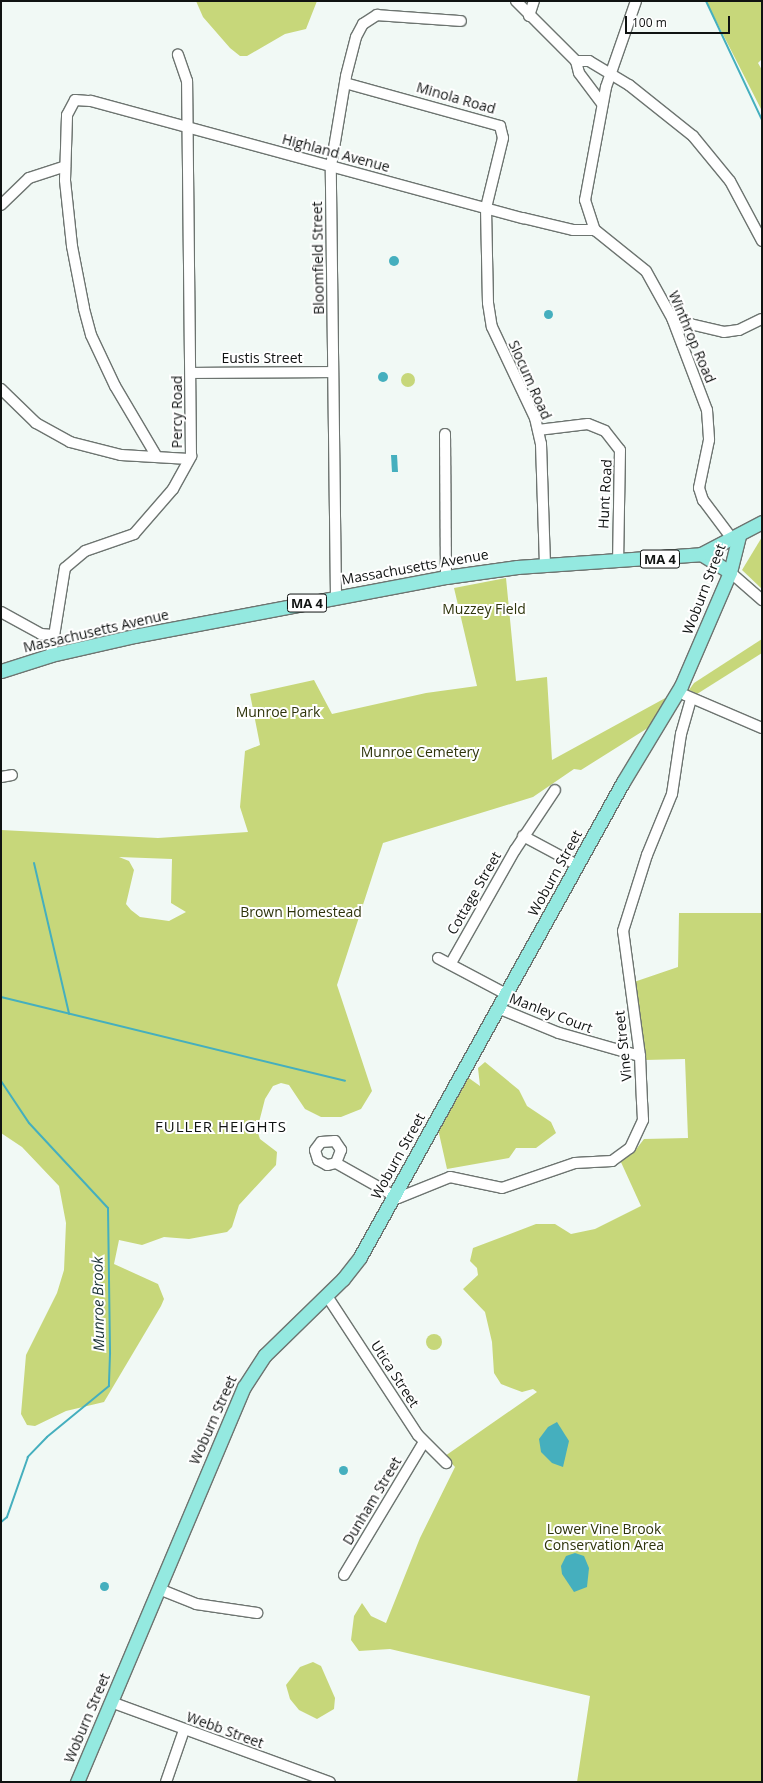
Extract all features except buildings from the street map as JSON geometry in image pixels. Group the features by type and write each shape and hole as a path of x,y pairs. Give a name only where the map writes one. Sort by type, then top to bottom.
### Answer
{"main road":[{"name":"Massachusetts Avenue","path":"1,671 51,655 336,597 446,577 546,565 701,554 736,538 762,522"},
{"name":"Woburn Street","path":"77,1782 244,1387 272,1348 327,1296 360,1257 577,865 678,692 730,572 736,538"},
{"path":"701,554 730,572"}],"street":[{"path":"516,1 529,16 576,61 579,73 602,104"},
{"path":"529,16 534,1"},
{"path":"595,230 585,195 602,104 610,73 636,1"},
{"name":"Bloomfield Street","path":"336,597 331,166 345,82 356,38 363,24 377,15 461,21"},
{"name":"Percy Road","path":"51,655 65,568 85,551 134,534 173,489 189,459 193,437 187,81 178,55"},
{"path":"576,61 589,61 610,73 653,101 693,136 730,181 762,241"},
{"name":"Minola Road","path":"345,82 500,126 502,138 486,208"},
{"name":"Highland Avenue","path":"65,166 67,115 73,103 92,101 486,208 573,230 595,230"},
{"path":"3,197 29,178 65,166 72,246 91,335 115,386 157,457"},
{"name":"Slocum Road","path":"486,208 488,303 492,327 538,430 546,565"},
{"name":"Winthrop Road","path":"595,230 646,271 673,320 709,423 699,488 703,500 736,538"},
{"path":"673,320 724,332 739,330 762,319"},
{"name":"Eustis Street","path":"191,373 333,372"},
{"path":"1,389 36,423 70,442 120,455 189,459"},
{"name":"Hunt Road","path":"538,430 588,424 605,431 620,450 618,560"},
{"path":"445,434 446,577"},
{"path":"730,572 762,600"},
{"path":"1,612 41,634 53,636"},
{"path":"678,692 762,728"},
{"name":"Vine Street","path":"394,1197 412,1195 450,1177 502,1188 575,1162 612,1161 620,1157 638,1135 643,1120 640,1056 623,931 647,855 672,794 681,734 691,698"},
{"path":"1,777 12,775"},
{"name":"Cottage Street","path":"451,964 523,836 555,790"},
{"path":"523,836 577,865"},
{"path":"438,958 506,994"},
{"name":"Manley Court","path":"498,1008 559,1033 640,1056"},
{"path":"336,1162 394,1197"},
{"name":"Utica Street","path":"327,1296 424,1442 446,1463"},
{"name":"Dunham Street","path":"344,1575 424,1442"},
{"path":"159,1590 196,1604 257,1613"},
{"name":"Webb Street","path":"111,1702 184,1730 330,1782"},
{"path":"166,1782 184,1730"}],"green space":[{"path":"196,1 317,1 306,29 285,34 247,56 240,56 230,48 203,17"},
{"path":"706,1 762,1 762,59 758,63 762,70 762,111"},
{"path":"408,373 413,375 415,380 413,385 408,387 403,385 401,380 403,375"},
{"path":"762,537 762,589 742,570"},
{"path":"506,578 516,681 547,677 552,760 669,696 651,726 581,770 574,769 533,797 383,843 337,985 372,1091 361,1109 341,1117 321,1117 305,1109 289,1085 281,1083 273,1086 265,1099 257,1130 260,1139 277,1152 276,1165 239,1205 232,1227 227,1232 189,1239 164,1237 142,1245 119,1240 114,1264 158,1284 164,1299 161,1306 104,1402 66,1411 35,1426 27,1425 21,1414 26,1355 57,1293 64,1270 66,1223 59,1186 22,1147 1,1133 1,830 158,838 248,832 240,807 245,751 260,745 250,694 314,680 332,714 426,693 477,686 454,588","holes":["119,857 172,859 171,903 186,912 169,921 140,917 126,904 134,870 129,861"]},
{"path":"762,639 762,653 697,694 689,690 694,683"},
{"name":"Lower Vine Brook Conservation Area","path":"679,913 762,913 762,1782 577,1782 590,1696 390,1649 359,1651 351,1640 354,1616 362,1603 371,1616 386,1623 420,1538 455,1467 445,1456 537,1392 533,1389 522,1392 501,1384 494,1373 492,1342 485,1312 463,1289 478,1275 477,1268 470,1261 473,1248 536,1224 555,1224 571,1234 595,1229 641,1206 620,1160 634,1152 644,1139 688,1138 685,1059 645,1060 634,982 678,967"},
{"path":"485,1062 519,1090 527,1106 551,1122 556,1133 536,1148 516,1148 509,1158 447,1169 438,1129 466,1076 480,1086 478,1068"},
{"path":"434,1334 441,1339 442,1342 437,1349 434,1350 427,1345 426,1342 431,1335"},
{"path":"313,1662 321,1666 335,1698 334,1709 317,1719 299,1710 290,1699 286,1685 300,1667"}],"water":[{"path":"394,256 399,261 394,266 389,261"},
{"path":"546,310 550,310 552,314 550,318 546,318 544,316 544,312"},
{"path":"383,372 388,377 383,382 378,377"},
{"path":"391,455 397,455 398,472 392,472"},
{"path":"557,1422 569,1441 563,1467 552,1463 541,1452 539,1439 548,1427"},
{"path":"343,1465 348,1470 343,1475 338,1470"},
{"path":"575,1553 584,1556 589,1568 587,1587 574,1592 562,1574 561,1566 566,1556"},
{"path":"104,1581 109,1586 104,1591 99,1586"}],"waterway":[{"path":"706,1 762,120"},
{"path":"34,863 69,1014"},
{"path":"1,997 345,1081"},
{"name":"Munroe Brook","path":"1,1081 29,1123 108,1208 110,1354 109,1386 47,1437 28,1457 7,1517 1,1522"}],"district":[{"name":"FULLER HEIGHTS","path":"221,1127"}],"park label":[{"name":"Muzzey Field","path":"484,609"},
{"name":"Munroe Park","path":"278,712"},
{"name":"Munroe Cemetery","path":"420,752"},
{"name":"Brown Homestead","path":"301,912"}]}
